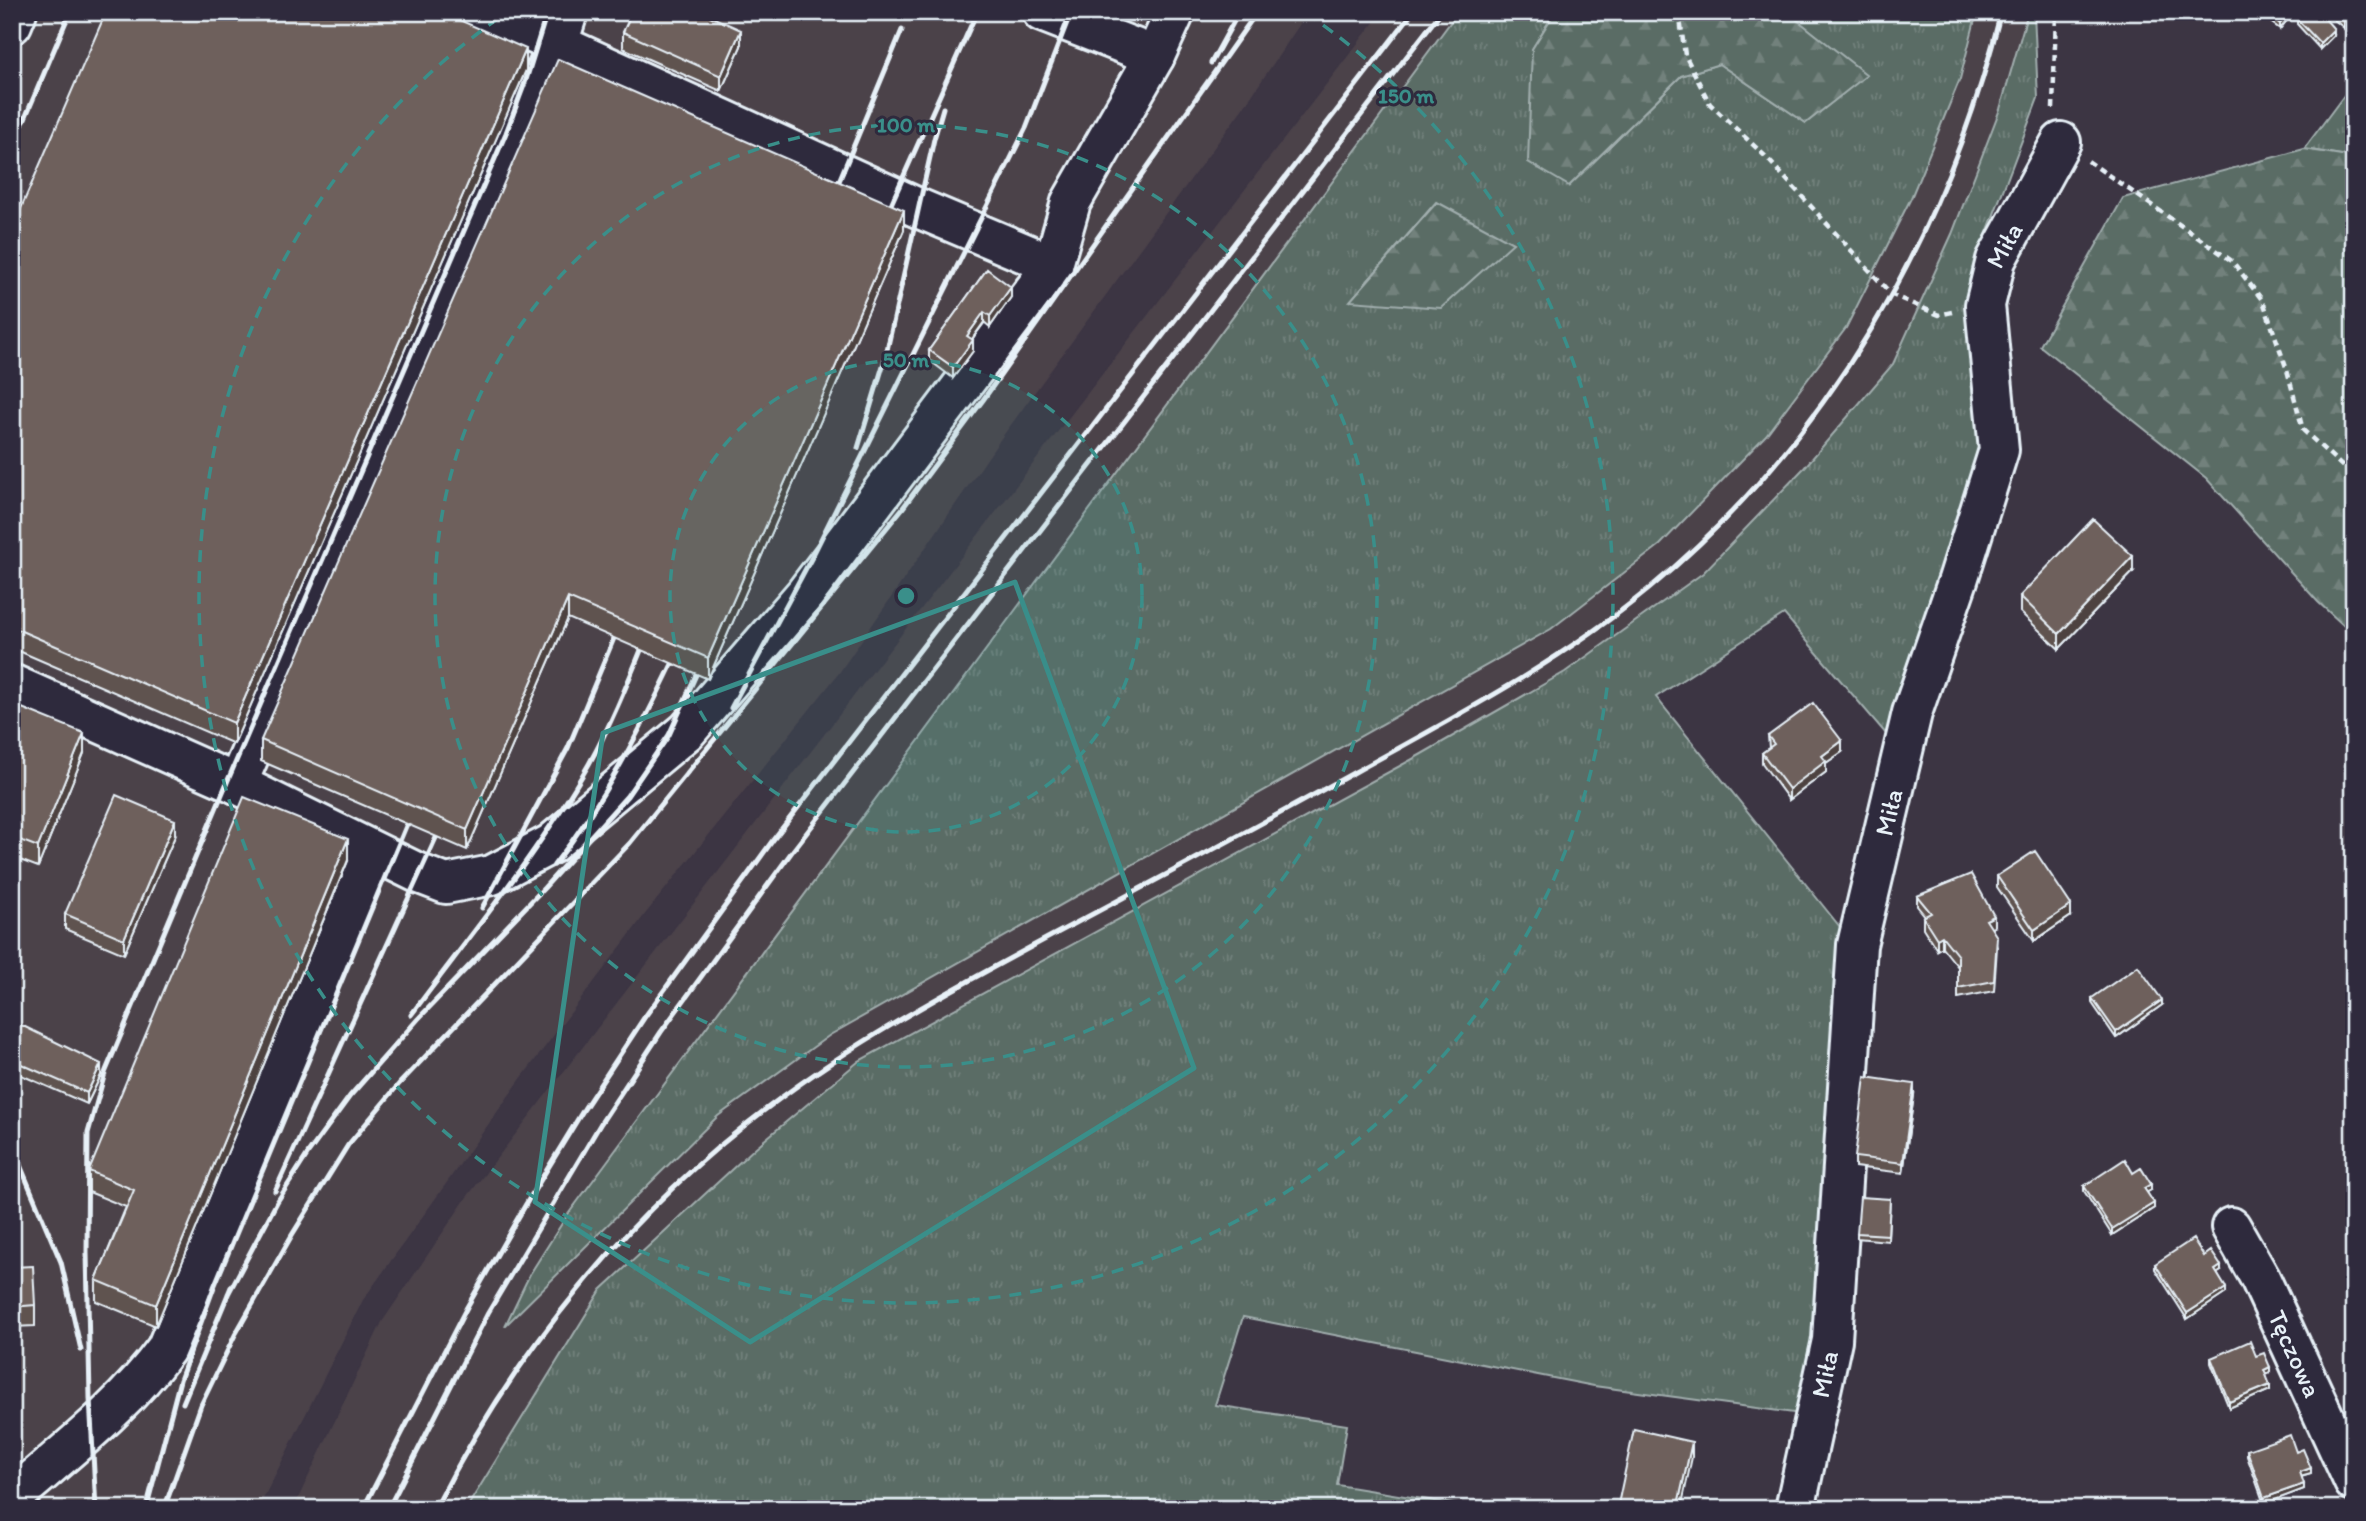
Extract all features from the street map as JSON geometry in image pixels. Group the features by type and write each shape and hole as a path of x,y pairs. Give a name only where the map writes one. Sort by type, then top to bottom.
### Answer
{"lane":[{"path":"12,24 17,12"},
{"path":"481,12 563,28 842,174 1053,265"},
{"path":"1042,12 1155,56"},
{"path":"12,684 237,784 373,853 446,884 492,875 551,844 687,731 805,594 1053,265 1071,202 1155,56 1175,12"},
{"path":"237,784 563,28"},
{"name":"Miła","path":"1794,1509 1832,1340 1857,944 1912,713 1999,450 1985,305 1996,260 2057,128"},
{"path":"12,1498 121,1402 145,1378 166,1349 373,853"},
{"name":"Tęczowa","path":"2231,1227 2260,1278 2354,1482"}],"path":[{"path":"1679,12 1685,55 1710,104 1765,156 1892,295 1939,315 1985,305"},
{"path":"2056,12 2057,128 2193,236 2232,261 2263,301 2287,370 2303,430 2354,477"}],"highlighted area":[{"path":"1015,582 1194,1068 750,1342 535,1202 603,733"}],"shaded area":[{"path":"12,12 1308,12 1248,101 1002,437 839,673 646,913 520,1080 363,1300 258,1509 12,1509"},
{"path":"1382,12 1458,12 566,1217 530,1274 506,1323 718,1116 830,1035 1551,629 1660,545 1766,435 1846,328 1911,198 1960,79 1977,12 2028,12 2000,109 1952,234 1893,364 1804,468 1703,573 1565,672 1420,755 859,1061 756,1147 601,1290 466,1509 293,1509 382,1322 467,1197"}],"green space":[{"path":"1458,12 1555,12 1532,49 1569,186 1681,76 1719,64 1806,123 1866,75 1787,12 1977,12 1960,79 1911,198 1846,328 1766,435 1660,545 1551,629 830,1035 718,1116 505,1326 530,1274 566,1217","holes":["1436,202 1512,243 1351,301"]},
{"path":"1555,12 1787,12 1867,75 1806,123 1719,64 1681,76 1569,186 1528,162 1532,49"},
{"path":"2028,12 2034,12 2038,98 1969,280 1985,448 1892,741 1784,614 1656,697 1848,937 1809,1415 1594,1386 1243,1317 1215,1405 1347,1425 1337,1485 1484,1509 466,1509 601,1290 756,1147 859,1061 1420,755 1565,672 1703,573 1804,468 1893,364 1952,234 2000,109"},
{"path":"2354,82 2354,157 2304,149"},
{"path":"2304,149 2354,157 2354,635 2318,602 2206,478 2040,346 2123,198"},
{"path":"1437,202 1513,243 1441,308 1350,301"}],"building":[{"path":"106,12 441,12 526,49 234,723 12,627 12,229"},
{"path":"632,12 701,12 741,30 721,76 623,32"},
{"path":"2265,12 2289,12 2280,24"},
{"path":"2304,12 2319,12 2334,29 2320,43 2297,19"},
{"path":"558,59 904,210 708,658 568,598 467,830 261,740"},
{"path":"987,269 1011,287 990,316 984,312 967,336 973,340 953,367 929,350"},
{"path":"2093,519 2133,556 2059,634 2020,596"},
{"path":"1813,703 1842,741 1822,756 1826,761 1789,789 1762,753 1774,744 1768,736"},
{"path":"12,704 84,733 38,847 12,837"},
{"path":"116,795 175,820 124,939 65,914"},
{"path":"244,797 348,839 156,1305 96,1280 134,1190 89,1171"},
{"path":"2035,851 2071,905 2034,930 1997,876"},
{"path":"1971,874 1994,916 1986,920 1997,937 1994,981 1958,988 1958,956 1942,936 1937,939 1923,917 1931,913 1917,896"},
{"path":"2138,966 2162,1000 2116,1032 2092,998"},
{"path":"21,1025 101,1064 87,1093 12,1060 12,1043"},
{"path":"1865,1077 1914,1084 1903,1163 1855,1157"},
{"path":"2125,1159 2133,1173 2141,1168 2151,1184 2144,1188 2154,1203 2112,1229 2084,1186"},
{"path":"1860,1197 1890,1199 1888,1235 1857,1233"},
{"path":"2193,1239 2204,1256 2211,1251 2221,1266 2215,1270 2226,1288 2187,1313 2155,1264"},
{"path":"33,1266 35,1305 12,1307 12,1267"},
{"path":"2250,1341 2256,1356 2264,1353 2270,1367 2264,1370 2270,1385 2229,1402 2211,1358"},
{"path":"1634,1429 1692,1442 1677,1509 1617,1509"},
{"path":"2290,1435 2296,1452 2303,1449 2311,1468 2300,1472 2304,1484 2264,1498 2247,1450"}],"railway":[{"path":"12,149 70,12"},
{"path":"96,1509 90,1398 88,1133 105,1073 506,133 547,12"},
{"path":"884,220 977,12"},
{"path":"731,708 812,557 1026,128 1071,12"},
{"path":"1211,63 1239,12"},
{"path":"164,1509 201,1405 235,1335 292,1235 348,1145 399,1084 630,843 902,509 983,400 1257,12"},
{"path":"363,1509 467,1307 584,1109 644,1018 773,840 1413,12"},
{"path":"388,1509 488,1313 601,1123 661,1032 791,853 1441,12"},
{"path":"435,1509 501,1395 579,1288 669,1192 718,1147 770,1106 832,1062 929,1003 1274,817 1507,687 1616,615 1714,530 1772,467 1825,400 1872,328 1913,254 1948,176 1977,95 2001,12"},
{"path":"832,198 902,30"},
{"path":"858,448 885,359 943,108"},
{"path":"482,908 568,748 622,619"},
{"path":"411,1015 504,892 569,797 605,732 648,633"},
{"path":"228,1294 277,1202 350,1096 418,1019 544,888 627,796 669,735 704,657"},
{"path":"554,865 589,817 620,766 674,660"},
{"path":"146,1509 180,1380 214,1287 414,807"},
{"path":"275,1191 445,818"},
{"path":"12,1146 61,1262 81,1350"},
{"path":"183,1403 231,1287"}]}
